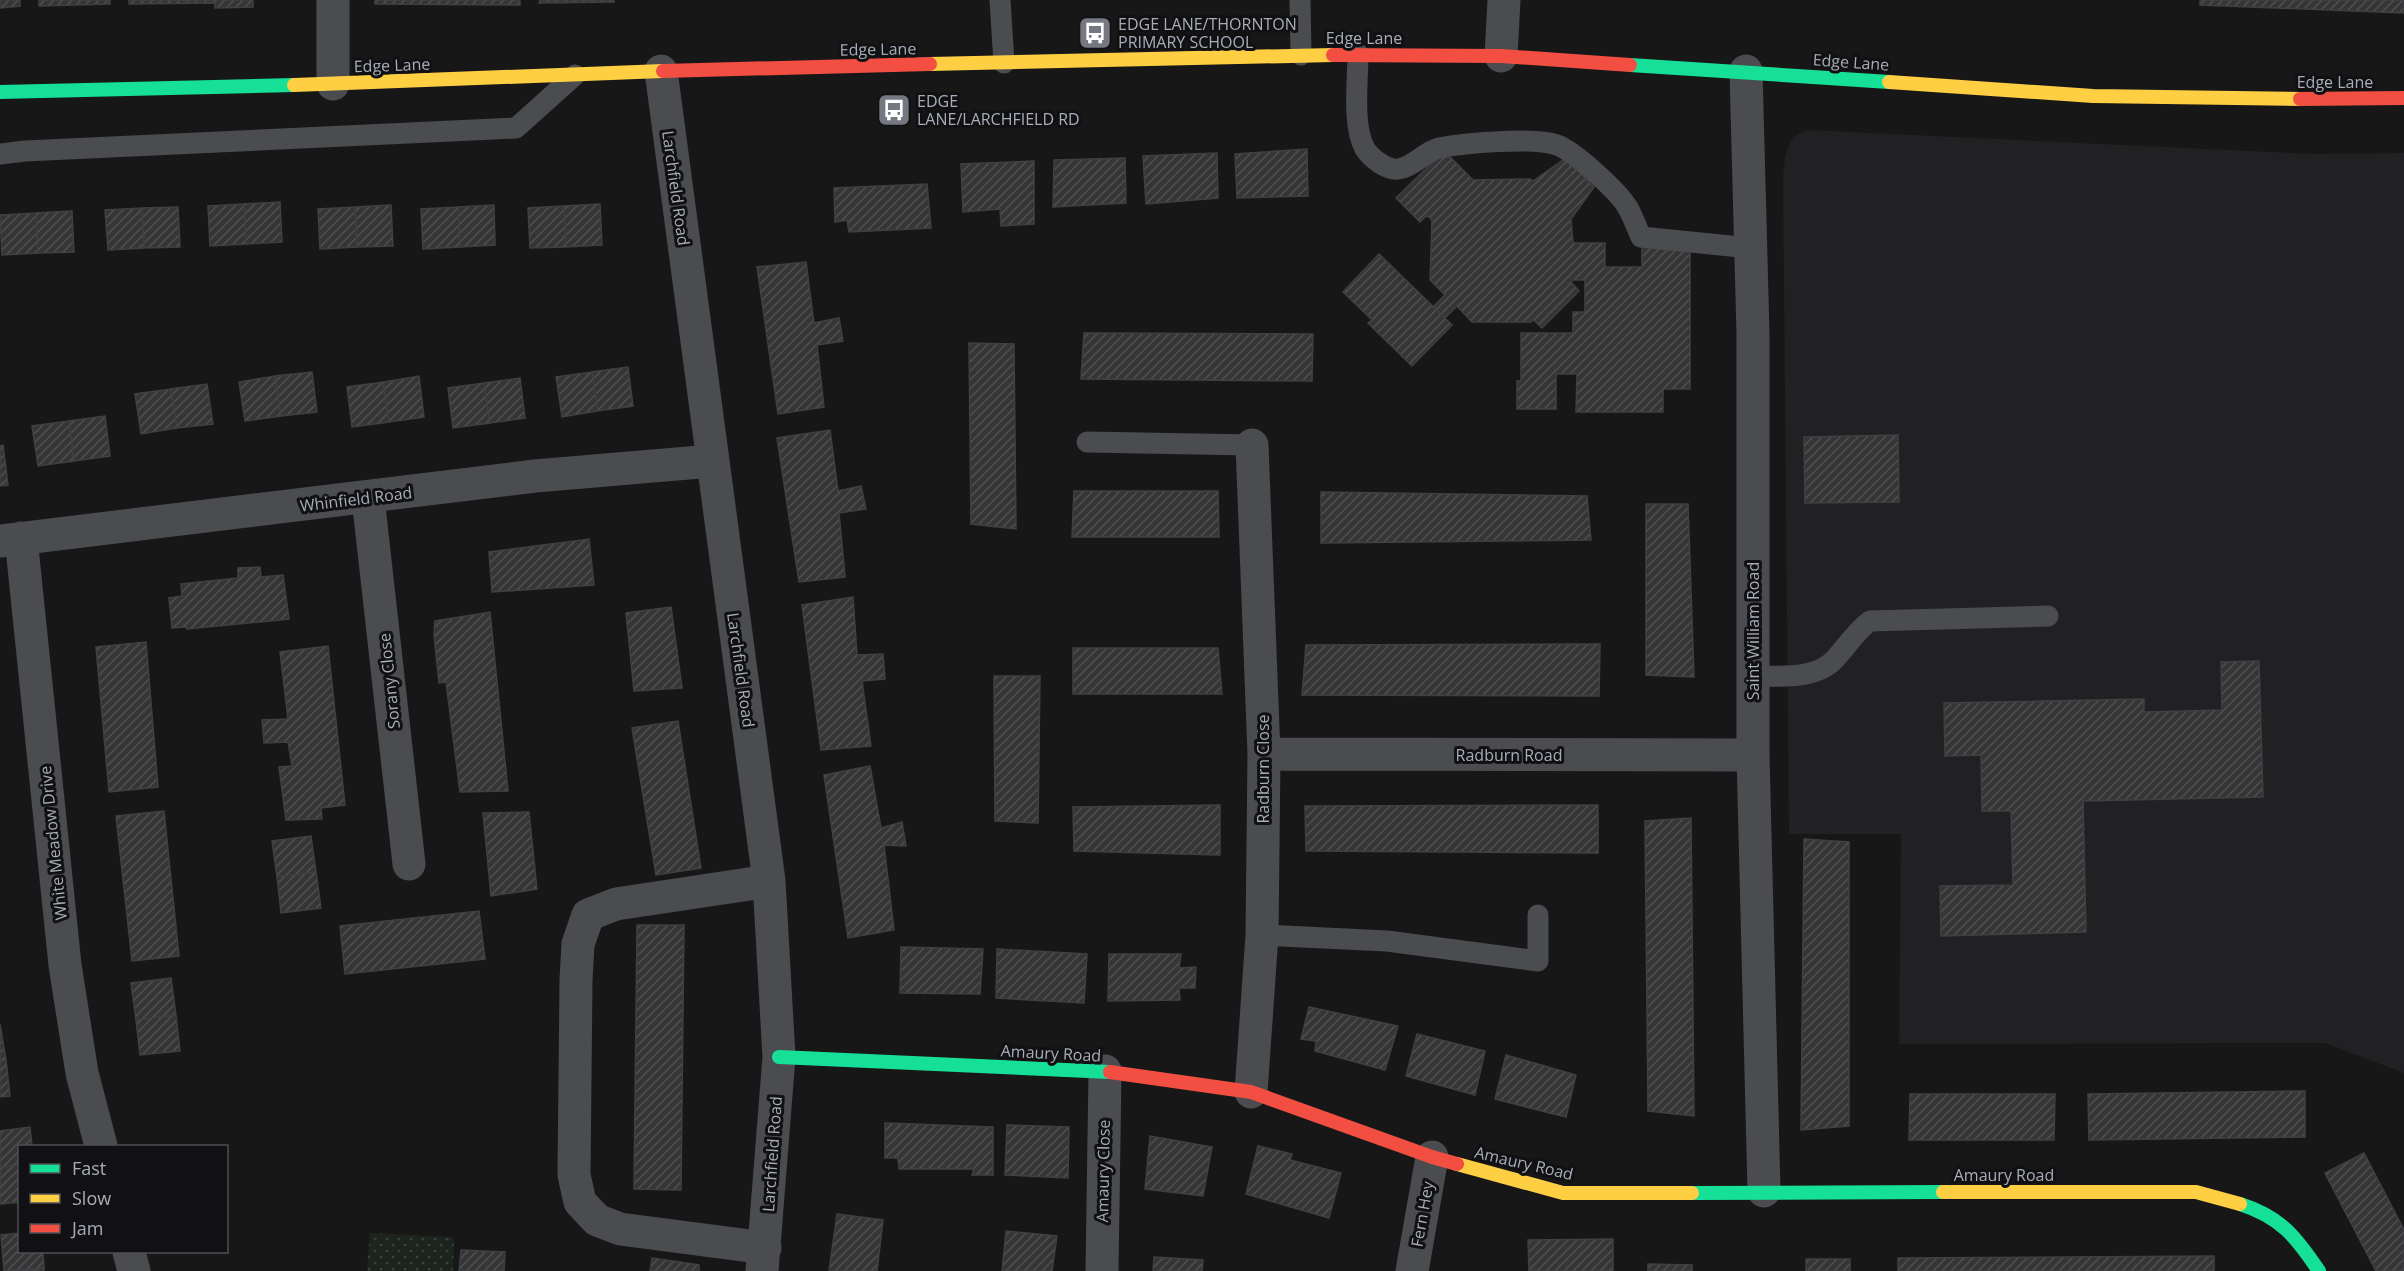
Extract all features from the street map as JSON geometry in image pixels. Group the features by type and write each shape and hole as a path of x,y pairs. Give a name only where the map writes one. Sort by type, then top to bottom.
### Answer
{"street":[{"path":"333,0 333,84"},
{"path":"1501,56 1504,0"},
{"name":"Edge Lane","path":"0,92 333,84 661,71 1359,54 1501,56 2093,96 2337,100 2404,98"},
{"name":"Larchfield Road","path":"661,71 769,881 779,1057 763,1259"},
{"name":"Saint William Road","path":"1746,71 1753,334 1753,755 1764,1191"},
{"name":"Radburn Close","path":"1251,1092 1262,935 1264,754 1252,445"},
{"name":"Whinfield Road","path":"10,539 368,498 535,476 712,461"},
{"name":"Sorany Close","path":"368,498 409,864"},
{"name":"White Meadow Drive","path":"10,539 65,965 82,1073 101,1145"},
{"name":"Radburn Road","path":"1264,754 1753,755"},
{"path":"763,1259 621,1229 597,1220 580,1202 574,1175 577,971 578,944 588,915 616,904 769,881"},
{"name":"Amaury Road","path":"779,1057 1105,1071 1251,1092 1432,1157 1563,1193 2196,1192 2274,1218 2301,1245 2319,1271"},
{"name":"Amaury Close","path":"1102,1271 1105,1071"},
{"name":"Fern Hey","path":"1412,1271 1432,1157"},
{"path":"130,1253 134,1271"}],"lane":[{"path":"1000,0 1004,63"},
{"path":"1300,0 1300,55"},
{"path":"1359,54 1358,132 1365,150 1381,164 1396,170 1414,164 1435,149 1458,144 1521,142 1557,145 1584,162 1627,206 1641,237 1750,248"},
{"path":"0,154 516,128 575,75"},
{"path":"1087,442 1252,445"},
{"path":"1753,676 1810,674 1833,662 1860,628 1870,621 2048,616"},
{"path":"1262,935 1387,941 1538,961 1538,915"}],"shaded area":[{"path":"1807,130 2313,154 2404,153 2404,1073 2325,1043 1899,1044 1901,834 1789,834 1783,178 1785,156 1791,141 1798,134"},
{"path":"370,1233 454,1237 453,1271 367,1271"}],"building":[{"path":"0,0 20,0 20,6 0,8"},
{"path":"39,0 110,0 110,4 39,6"},
{"path":"129,0 253,0 253,7 215,8 215,3 129,4"},
{"path":"375,0 520,0 520,5 375,4"},
{"path":"540,0 614,0 614,2 539,3"},
{"path":"2200,0 2404,0 2404,13 2200,5"},
{"path":"1307,149 1308,196 1237,198 1235,154"},
{"path":"1444,151 1473,180 1530,179 1533,181 1566,158 1594,187 1571,219 1573,243 1605,243 1605,267 1642,267 1642,243 1690,243 1690,389 1663,389 1663,412 1576,412 1577,374 1556,374 1556,409 1517,409 1517,381 1521,381 1521,333 1573,333 1573,312 1585,312 1585,280 1571,282 1579,291 1542,328 1533,319 1531,322 1472,322 1457,306 1445,318 1433,307 1445,295 1430,280 1432,220 1427,215 1420,222 1396,198"},
{"path":"1217,153 1218,198 1146,204 1143,156"},
{"path":"1125,158 1126,203 1053,207 1054,160"},
{"path":"1034,161 1034,224 1001,226 1000,209 963,212 961,164"},
{"path":"927,184 931,228 849,232 847,220 835,222 834,188"},
{"path":"280,202 282,242 246,244 244,204"},
{"path":"244,204 246,244 210,246 208,206"},
{"path":"600,204 602,245 566,247 564,206"},
{"path":"391,205 393,246 357,247 355,207"},
{"path":"494,205 495,245 460,247 458,207"},
{"path":"564,206 566,247 530,248 528,208"},
{"path":"178,207 180,247 144,248 142,208"},
{"path":"355,207 357,247 320,249 318,209"},
{"path":"458,207 460,247 423,249 421,209"},
{"path":"142,208 144,248 108,250 105,210"},
{"path":"72,211 74,252 38,253 36,213"},
{"path":"36,213 38,253 2,255 0,215"},
{"path":"1379,254 1452,325 1412,366 1368,323 1372,320 1343,292"},
{"path":"806,262 814,323 839,318 843,341 817,345 824,407 778,414 757,267"},
{"path":"1084,333 1313,334 1312,381 1081,379"},
{"path":"969,343 1014,344 1016,529 971,524"},
{"path":"628,367 633,406 598,411 592,372"},
{"path":"312,372 317,412 281,416 275,376"},
{"path":"592,372 598,411 562,417 556,377"},
{"path":"275,376 281,416 245,421 239,382"},
{"path":"419,376 424,417 389,422 383,382"},
{"path":"520,378 525,418 490,423 484,383"},
{"path":"383,382 389,422 352,427 347,387"},
{"path":"484,383 490,423 453,428 448,388"},
{"path":"207,384 213,424 177,428 171,389"},
{"path":"171,389 177,428 141,434 135,394"},
{"path":"105,416 110,456 74,461 69,421"},
{"path":"69,421 74,461 38,466 32,426"},
{"path":"830,430 838,491 861,486 866,509 839,513 845,577 799,582 777,438"},
{"path":"1898,435 1899,502 1805,503 1804,437"},
{"path":"3,445 8,485 0,486 0,446"},
{"path":"1074,491 1218,491 1219,537 1072,537"},
{"path":"1321,492 1587,496 1591,540 1321,543"},
{"path":"1646,504 1688,504 1694,677 1646,675"},
{"path":"589,539 594,585 492,592 489,552"},
{"path":"260,567 261,577 283,575 289,619 187,629 186,627 172,628 169,598 182,596 181,584 238,578 238,568"},
{"path":"853,597 857,655 883,654 885,679 862,681 871,746 821,750 802,605"},
{"path":"671,607 682,688 634,691 626,613"},
{"path":"490,612 508,791 460,792 446,682 439,683 434,635 435,621"},
{"path":"146,642 158,787 109,792 96,647"},
{"path":"1600,644 1599,696 1302,695 1306,645"},
{"path":"328,646 345,805 321,808 322,819 286,820 279,767 292,766 288,742 264,743 262,720 288,719 280,652"},
{"path":"1073,648 1218,648 1222,694 1073,694"},
{"path":"2259,661 2263,797 2083,801 2086,932 1941,936 1940,886 2013,885 2011,811 1982,811 1981,755 1945,756 1944,703 2144,699 2144,712 2222,710 2221,662"},
{"path":"994,676 1040,676 1038,823 995,821"},
{"path":"678,721 701,868 656,875 632,728"},
{"path":"870,766 881,828 902,822 906,846 884,845 894,930 848,938 824,775"},
{"path":"1220,805 1220,855 1074,851 1073,807"},
{"path":"1598,805 1598,853 1306,851 1305,806"},
{"path":"164,811 179,956 132,961 116,816"},
{"path":"529,812 537,889 491,896 483,813"},
{"path":"1691,818 1694,1116 1648,1111 1645,821"},
{"path":"311,836 316,872 277,877 272,841"},
{"path":"1804,839 1849,842 1849,1126 1801,1130"},
{"path":"316,872 321,908 281,913 277,877"},
{"path":"479,911 485,959 345,974 340,926"},
{"path":"637,925 684,925 681,1190 634,1189"},
{"path":"901,947 983,949 980,994 900,993"},
{"path":"997,949 1087,954 1084,1003 996,998"},
{"path":"1109,954 1181,954 1179,968 1196,967 1195,988 1179,988 1180,1000 1108,1001"},
{"path":"171,978 176,1015 136,1020 131,983"},
{"path":"1309,1007 1398,1026 1385,1070 1315,1051 1316,1041 1301,1039"},
{"path":"176,1015 180,1051 140,1055 136,1020"},
{"path":"0,1024 6,1060 0,1061"},
{"path":"1417,1034 1485,1051 1475,1095 1406,1076"},
{"path":"1506,1055 1576,1075 1566,1117 1495,1099"},
{"path":"6,1060 10,1096 0,1097 0,1061"},
{"path":"2305,1091 2305,1137 2089,1140 2088,1094"},
{"path":"1910,1094 2055,1094 2054,1140 1909,1140"},
{"path":"885,1123 993,1127 993,1175 972,1175 974,1169 899,1169 898,1158 885,1158"},
{"path":"1007,1125 1069,1127 1068,1178 1005,1175"},
{"path":"30,1127 32,1145 18,1145 18,1165 0,1167 0,1131"},
{"path":"1150,1136 1212,1147 1203,1196 1145,1189"},
{"path":"1258,1146 1292,1154 1290,1160 1341,1173 1329,1218 1246,1194"},
{"path":"2364,1153 2404,1230 2404,1271 2376,1271 2325,1173"},
{"path":"18,1165 18,1202 0,1204 0,1167"},
{"path":"837,1214 883,1220 877,1271 829,1271"},
{"path":"1006,1231 1057,1236 1052,1271 1002,1271"},
{"path":"18,1233 18,1253 43,1253 44,1268 4,1271 1,1235"},
{"path":"1613,1239 1613,1271 1529,1271 1528,1240"},
{"path":"461,1250 505,1252 504,1271 459,1271"},
{"path":"2214,1256 2214,1271 1898,1271 1898,1258"},
{"path":"1154,1257 1203,1260 1202,1271 1153,1271"},
{"path":"652,1258 699,1265 699,1271 650,1271"},
{"path":"1806,1259 1850,1259 1850,1271 1806,1271"},
{"path":"1648,1264 1692,1265 1692,1271 1648,1271"},
{"path":"44,1268 44,1271 4,1271"}],"traffic: fast":[{"path":"1630,65 1889,82"},
{"path":"0,92 294,85"},
{"path":"779,1057 1110,1072"},
{"path":"1692,1193 1943,1192"},
{"path":"2240,1204 2277,1222 2295,1238 2319,1271"}],"traffic: slow":[{"path":"930,64 1333,55"},
{"path":"294,85 663,71"},
{"path":"1889,82 2093,96 2300,99"},
{"path":"1457,1164 1563,1193 1692,1193"},
{"path":"1943,1192 2196,1192 2240,1204"}],"traffic: jam":[{"path":"1333,55 1501,56 1630,65"},
{"path":"663,71 930,64"},
{"path":"2300,99 2404,98"},
{"path":"1110,1072 1251,1092 1457,1164"}],"place":[{"name":"EDGE LANE/THORNTON PRIMARY SCHOOL","path":"1095,33"},
{"name":"EDGE LANE/LARCHFIELD RD","path":"894,110"}]}
